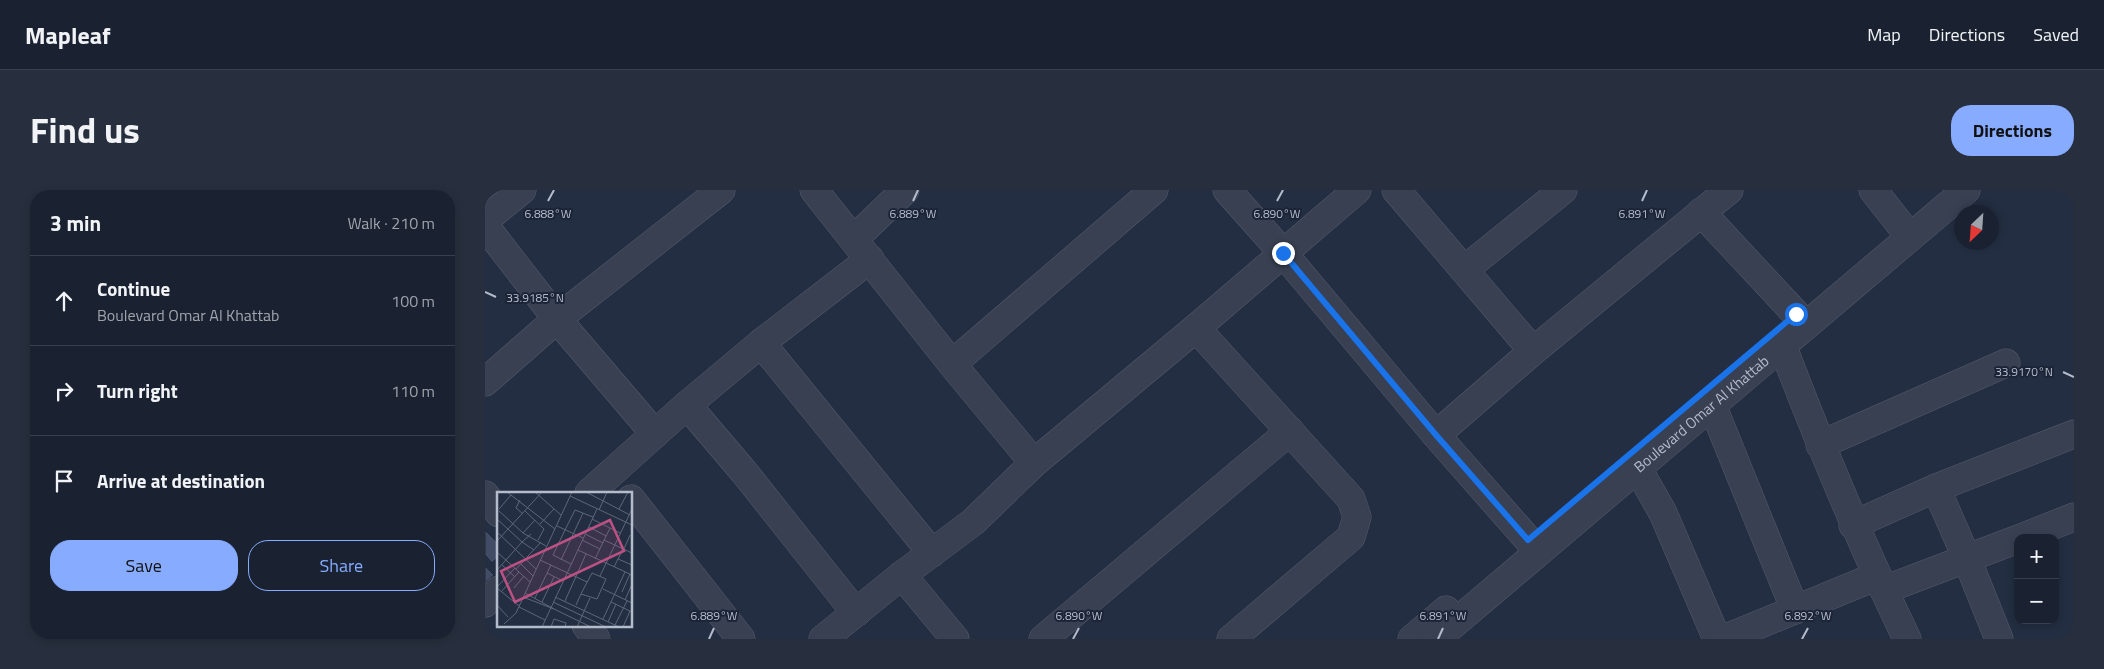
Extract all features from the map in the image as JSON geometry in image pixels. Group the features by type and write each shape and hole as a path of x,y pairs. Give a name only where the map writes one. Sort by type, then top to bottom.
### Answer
{"street":[{"path":"485,220 522,190"},
{"path":"485,382 557,319 721,190"},
{"path":"814,190 952,364 1034,463"},
{"path":"592,492 619,483 655,434 761,343 862,249 905,190"},
{"path":"952,364 1154,190"},
{"path":"1227,190 1283,253 1436,435 1533,545"},
{"path":"823,639 987,510 1034,463 1197,328 1357,190"},
{"path":"1396,190 1533,351"},
{"path":"1464,270 1563,190"},
{"path":"1436,435 1533,351 1729,190"},
{"path":"1873,190 1905,230"},
{"name":"Boulevard Omar Al Khattab","path":"1436,639 1533,545 1796,314 1950,193"},
{"path":"1701,212 1796,314"},
{"path":"485,226 557,319 655,434"},
{"name":"Boulevard Omar Al Khattab","path":"1412,639 1533,545 1638,469 1782,345 1905,230"},
{"path":"1197,328 1351,499 1357,517 1351,537 1231,639"},
{"path":"761,343 932,553"},
{"path":"1782,345 1819,445 1853,525 1907,639"},
{"path":"1819,445 2006,363"},
{"path":"687,405 761,494 855,613"},
{"path":"1712,405 1795,610"},
{"path":"1043,639 1290,431"},
{"path":"1853,525 1936,488 2074,434"},
{"path":"1638,469 1663,512 1717,639"},
{"path":"1936,488 1999,639"},
{"path":"485,495 497,510"},
{"path":"633,502 741,639"},
{"path":"2029,534 2074,517"},
{"path":"1724,639 1795,610 1880,583 1967,559 2014,540"},
{"path":"902,575 955,639"},
{"path":"485,603 497,592"},
{"path":"587,627 596,639"}],"building":[{"path":"485,530 497,542 497,558 492,563 485,555"},
{"path":"485,566 494,575 485,583"}],"route":[{"path":"1283,253 1436,435 1528,540 1796,314"}]}
